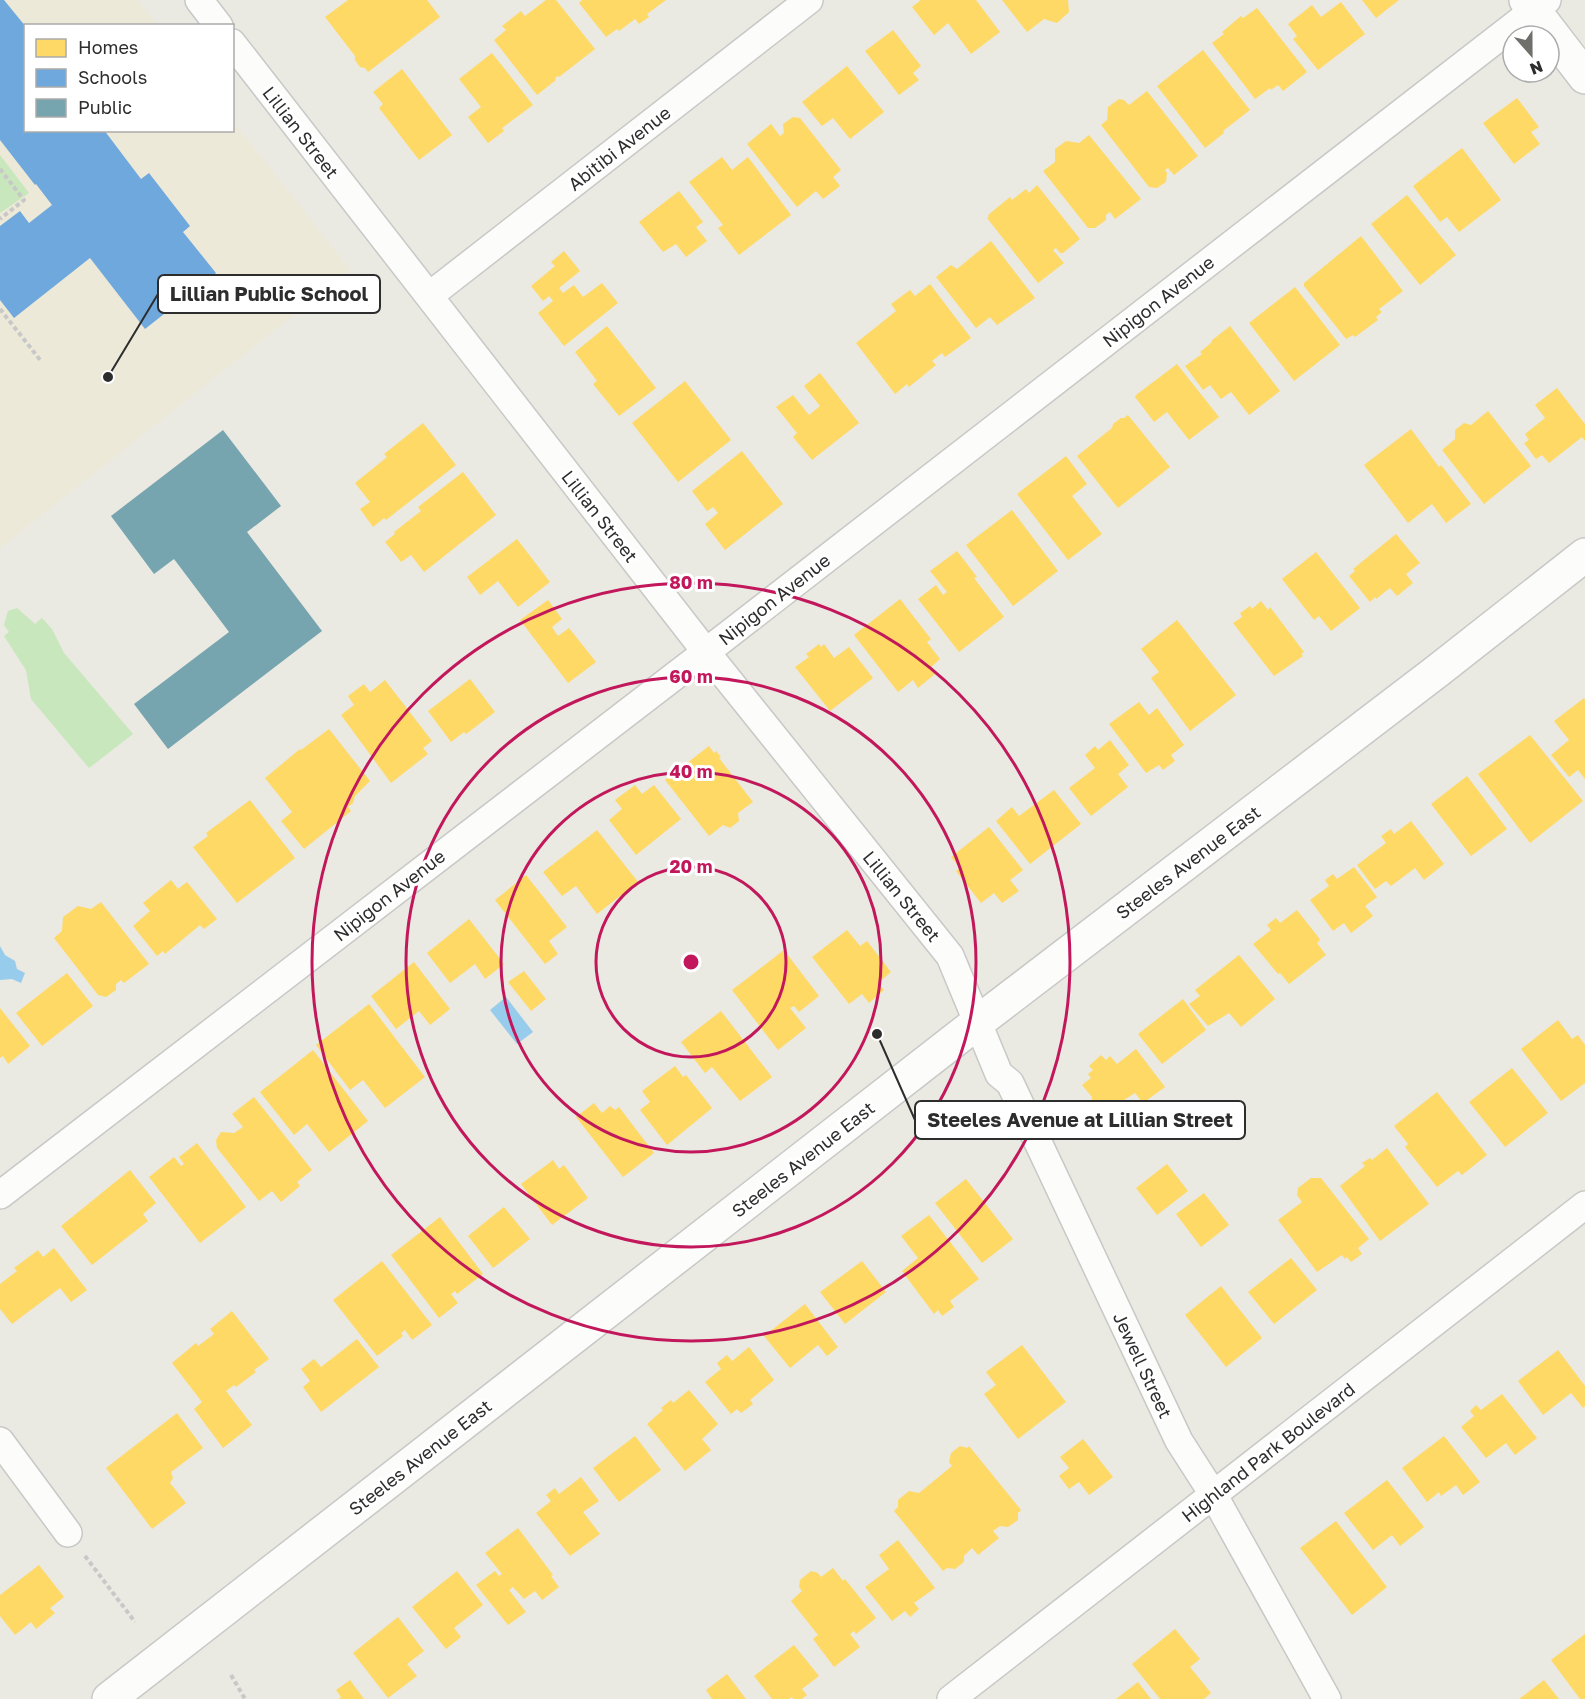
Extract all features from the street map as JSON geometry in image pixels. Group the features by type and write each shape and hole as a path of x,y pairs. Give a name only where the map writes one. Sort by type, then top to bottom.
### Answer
{"main road":[{"path":"1536,3 1585,77"},
{"name":"Steeles Avenue East","path":"110,1699 978,1022 1436,672 1585,555"}],"street":[{"path":"200,0 218,24"},
{"name":"Abitibi Avenue","path":"429,296 808,0"},
{"name":"Nipigon Avenue","path":"0,1195 706,652 1536,3"},
{"name":"Lillian Street","path":"234,46 706,652 950,956 978,1022"},
{"name":"Jewell Street","path":"978,1022 999,1074 1010,1083 1179,1441 1213,1494 1327,1699"},
{"name":"Highland Park Boulevard","path":"951,1699 1585,1205"},
{"path":"0,1441 68,1533"}],"path":[{"path":"0,168 24,200 0,219"},
{"path":"0,309 41,361"},
{"path":"68,1533 135,1622"},
{"path":"231,1675 245,1699"}],"shaded area":[{"path":"0,0 138,0 157,24 24,24 24,132 234,132 234,122 350,270 0,548"}],"green space":[{"path":"0,155 29,193 0,213"},
{"path":"17,608 35,624 42,618 52,629 64,653 133,734 89,768 31,699 26,670 4,636 9,632 4,625 8,611"}],"water":[{"path":"0,946 5,955 15,961 17,969 25,973 21,983 12,979 0,980"},
{"path":"506,997 533,1032 517,1044 490,1010"}],"building: Homes":[{"path":"348,0 427,0 440,17 368,72 365,68 360,67 355,56 325,17"},
{"path":"546,0 556,0 595,49 555,78 556,80 537,95 494,40 506,30 502,26 521,11 525,16"},
{"path":"582,0 666,0 647,14 649,17 639,24 635,19 606,37 579,3"},
{"path":"921,0 976,0 1000,32 971,54 948,23 934,35 912,7"},
{"path":"1002,0 1068,0 1069,12 1057,23 1044,19 1027,32"},
{"path":"1362,0 1399,0 1376,18"},
{"path":"1341,2 1365,34 1318,70 1293,39 1297,36 1288,24 1312,5 1321,17"},
{"path":"1257,8 1307,72 1283,91 1278,85 1255,99 1212,43 1241,16 1243,18"},
{"path":"893,30 921,66 913,73 919,80 899,95 865,51"},
{"path":"1203,50 1250,110 1205,148 1157,86"},
{"path":"492,53 533,105 502,128 504,131 488,143 468,117 481,107 459,79"},
{"path":"847,66 884,112 850,139 833,118 822,126 802,102"},
{"path":"402,69 452,135 419,160 379,108 383,104 373,92"},
{"path":"1147,91 1198,156 1174,175 1168,168 1165,170 1166,182 1157,188 1149,187 1101,125 1107,120 1108,107 1119,99 1129,105"},
{"path":"1517,98 1539,127 1531,132 1540,144 1514,164 1483,123"},
{"path":"793,117 800,118 841,170 833,177 840,186 823,199 816,191 797,207 747,144 771,124 780,136 784,133 783,124"},
{"path":"1089,135 1141,199 1115,219 1110,212 1106,215 1106,220 1095,228 1088,228 1043,171 1055,162 1055,149 1066,141 1079,143"},
{"path":"1462,148 1501,200 1459,232 1447,217 1440,222 1413,186"},
{"path":"722,157 732,170 748,157 791,215 739,255 718,228 723,225 689,182"},
{"path":"1037,185 1080,239 1063,253 1056,248 1053,250 1064,263 1038,283 987,218 1010,197 1012,200 1026,189 1029,193"},
{"path":"679,191 703,222 696,227 707,241 686,257 676,244 663,252 639,222"},
{"path":"1407,195 1456,255 1420,285 1371,224"},
{"path":"1361,236 1403,291 1379,309 1382,312 1376,317 1378,320 1355,337 1353,335 1346,339 1304,286 1304,283"},
{"path":"991,241 1035,298 997,325 990,317 976,328 936,277 951,265 957,269"},
{"path":"564,251 580,271 559,288 563,293 574,285 583,297 602,283 618,303 564,346 538,313 553,301 549,296 543,301 531,286 555,266 551,262"},
{"path":"930,284 971,338 945,357 942,353 932,361 936,365 909,387 907,384 895,394 856,343 896,311 891,304 910,290 915,296"},
{"path":"1295,287 1340,345 1294,381 1249,323"},
{"path":"607,326 656,388 619,416 593,384 597,381 575,352"},
{"path":"1230,326 1280,391 1249,415 1231,392 1221,399 1210,385 1203,390 1185,366 1202,354 1200,352"},
{"path":"1177,364 1219,417 1189,440 1167,412 1154,422 1135,397"},
{"path":"820,373 859,423 812,460 793,437 797,433 776,407 793,395 809,415 820,406 804,386"},
{"path":"685,381 731,440 678,482 632,423"},
{"path":"1557,388 1585,424 1585,441 1582,437 1549,463 1542,455 1536,459 1524,443 1529,440 1525,434 1545,418 1535,405"},
{"path":"1488,411 1531,466 1484,504 1442,450 1455,439 1455,430 1464,423 1471,425"},
{"path":"1128,415 1170,467 1118,508 1077,456 1112,428 1113,424"},
{"path":"423,423 456,465 386,520 384,518 373,527 360,509 370,502 355,483 387,457 384,454"},
{"path":"1411,429 1439,467 1441,465 1471,504 1446,523 1432,504 1408,523 1364,465"},
{"path":"742,451 783,504 725,550 705,524 718,513 713,507 707,511 692,491"},
{"path":"1066,456 1087,484 1072,496 1102,534 1068,560 1017,494"},
{"path":"463,472 496,515 424,572 411,555 401,562 385,542 421,511 418,507"},
{"path":"1012,510 1058,571 1013,606 966,545"},
{"path":"1396,534 1420,563 1406,574 1413,583 1397,596 1390,588 1370,602 1349,576 1355,571 1353,569"},
{"path":"517,539 550,582 518,607 498,581 480,595 467,577"},
{"path":"957,551 977,577 974,578 1004,617 959,652 918,599 936,585 943,595 947,592 930,571"},
{"path":"1316,552 1360,608 1331,631 1319,616 1314,620 1282,579"},
{"path":"900,599 931,639 927,642 940,659 930,668 935,674 918,688 913,680 898,692 854,635"},
{"path":"548,600 562,619 552,627 558,636 569,628 596,662 568,683 520,620"},
{"path":"1261,601 1268,610 1270,607 1304,652 1301,654 1303,656 1274,676 1233,623 1242,617 1240,613 1250,606 1252,609"},
{"path":"1177,620 1236,695 1190,731 1151,678 1159,672 1141,649"},
{"path":"819,644 821,647 824,644 834,658 849,647 873,678 830,711 795,667 809,657 806,654"},
{"path":"470,679 495,712 466,734 464,732 451,742 428,711"},
{"path":"385,680 432,741 423,748 428,754 391,783 341,715 354,705 348,696 364,684 370,692"},
{"path":"1584,698 1585,779 1578,770 1569,777 1551,755 1569,740 1554,721"},
{"path":"1139,702 1149,715 1157,708 1184,745 1171,755 1175,761 1163,770 1159,765 1146,773 1109,724"},
{"path":"329,729 370,781 348,807 351,811 304,849 281,821 292,812 265,778"},
{"path":"1530,735 1583,801 1530,843 1478,774"},
{"path":"1110,740 1129,765 1118,774 1128,787 1091,816 1069,788 1095,768 1085,755 1095,746 1098,750"},
{"path":"709,746 721,757 719,758 753,802 738,813 739,821 730,828 723,825 709,836 665,780"},
{"path":"1467,776 1507,829 1471,856 1431,804"},
{"path":"635,785 642,794 654,785 681,819 636,855 609,820 622,809 615,800"},
{"path":"1054,790 1081,824 1030,864 996,821 1012,807 1019,816"},
{"path":"250,800 295,858 237,903 193,847 208,836 206,833"},
{"path":"1411,821 1444,864 1424,880 1415,868 1391,886 1386,881 1375,889 1357,865 1386,843 1381,836 1391,829 1394,834"},
{"path":"989,827 1023,870 1010,880 1019,891 1002,903 994,893 981,903 956,871 960,868 951,857"},
{"path":"597,830 638,882 597,914 576,886 562,896 543,872"},
{"path":"1354,867 1377,897 1365,906 1373,916 1351,933 1344,923 1333,931 1310,900 1329,886 1325,880 1333,874 1337,879"},
{"path":"526,875 567,927 549,941 558,954 545,964 495,900"},
{"path":"171,880 178,889 187,882 217,919 204,929 200,925 165,954 163,951 157,956 133,926 150,911 143,903"},
{"path":"101,902 149,964 124,983 121,980 116,984 116,990 106,997 98,995 54,938 62,931 63,917 78,906 91,909"},
{"path":"1297,910 1319,938 1317,943 1326,955 1289,984 1253,944 1271,930 1267,925 1276,918 1280,923"},
{"path":"469,919 504,964 485,979 475,964 450,983 427,953"},
{"path":"847,930 860,946 867,941 891,972 878,983 884,990 869,1003 862,994 849,1004 812,957"},
{"path":"784,950 819,996 799,1012 794,1006 790,1008 806,1028 778,1050 732,990"},
{"path":"1239,955 1275,999 1241,1027 1229,1013 1208,1026 1189,1004 1200,996 1195,990"},
{"path":"414,962 450,1009 430,1025 419,1011 396,1029 371,996"},
{"path":"524,971 546,999 531,1011 508,982"},
{"path":"67,973 93,1006 42,1046 16,1013"},
{"path":"1183,999 1206,1030 1162,1064 1138,1034"},
{"path":"369,1004 425,1077 385,1108 363,1080 350,1090 316,1045"},
{"path":"0,1008 30,1046 8,1064 3,1056 0,1058"},
{"path":"721,1011 772,1077 740,1101 712,1067 705,1073 681,1042"},
{"path":"1558,1020 1572,1039 1578,1035 1585,1045 1585,1083 1561,1101 1521,1049"},
{"path":"1136,1049 1165,1087 1143,1103 1135,1093 1124,1100 1130,1109 1112,1123 1099,1122 1091,1111 1092,1097 1082,1085 1091,1078 1088,1074 1093,1070 1089,1066 1101,1055 1106,1060 1110,1056 1117,1064"},
{"path":"313,1050 368,1121 329,1152 307,1124 294,1135 260,1092"},
{"path":"675,1066 683,1077 686,1075 712,1108 667,1145 640,1110 650,1102 642,1091"},
{"path":"1512,1068 1548,1113 1505,1147 1469,1102"},
{"path":"1437,1092 1487,1155 1462,1175 1458,1171 1437,1187 1405,1147 1408,1144 1394,1126"},
{"path":"254,1097 312,1170 297,1182 300,1186 281,1202 272,1191 259,1201 217,1148 216,1140 221,1132 234,1133 243,1127 232,1114"},
{"path":"594,1103 602,1113 610,1106 615,1110 619,1107 654,1153 623,1177 576,1117"},
{"path":"197,1143 246,1207 200,1243 149,1177 174,1157 181,1166 184,1164 179,1157"},
{"path":"1387,1148 1429,1204 1380,1241 1340,1186 1365,1166 1362,1163 1370,1158 1372,1160"},
{"path":"553,1160 559,1169 564,1165 588,1198 552,1225 521,1184"},
{"path":"1167,1164 1188,1191 1157,1215 1136,1188"},
{"path":"130,1170 156,1203 143,1214 148,1221 92,1265 61,1226"},
{"path":"1311,1178 1321,1178 1369,1239 1358,1248 1362,1254 1351,1262 1342,1255 1317,1272 1278,1220 1302,1202 1297,1195 1298,1188"},
{"path":"966,1179 1013,1239 982,1263 935,1203"},
{"path":"1204,1193 1229,1225 1201,1247 1176,1214"},
{"path":"504,1207 530,1239 493,1268 468,1236"},
{"path":"929,1215 979,1279 950,1301 954,1307 942,1316 938,1310 934,1314 902,1271 918,1258 901,1236"},
{"path":"440,1217 483,1274 457,1294 455,1291 451,1294 458,1303 439,1318 391,1255"},
{"path":"54,1248 87,1290 71,1302 60,1288 12,1324 0,1309 0,1284 17,1271 14,1268 38,1250 43,1257"},
{"path":"1291,1258 1317,1290 1274,1324 1248,1292"},
{"path":"382,1261 432,1325 412,1340 405,1330 401,1333 403,1336 377,1356 333,1300"},
{"path":"862,1261 886,1292 845,1324 820,1292"},
{"path":"1221,1286 1262,1338 1226,1367 1185,1315"},
{"path":"805,1304 838,1347 827,1356 818,1345 790,1368 764,1336"},
{"path":"232,1311 269,1359 236,1387 234,1385 226,1391 252,1425 223,1448 194,1409 202,1402 172,1363 196,1343 198,1346 214,1334 210,1329"},
{"path":"357,1339 379,1367 321,1412 303,1387 310,1381 301,1369 314,1359 321,1367"},
{"path":"1022,1345 1066,1402 1018,1439 984,1394 996,1385 986,1372"},
{"path":"749,1347 774,1380 750,1400 753,1404 741,1413 737,1409 731,1414 705,1382 721,1369 717,1363 727,1355 732,1361"},
{"path":"1558,1350 1585,1386 1585,1406 1583,1408 1571,1393 1543,1415 1518,1381"},
{"path":"689,1390 718,1424 702,1439 711,1450 685,1471 647,1424 663,1410 661,1408 671,1400 673,1403"},
{"path":"1502,1394 1537,1438 1515,1455 1506,1443 1486,1458 1461,1427 1474,1416 1470,1411 1476,1405 1481,1410"},
{"path":"177,1413 203,1448 171,1472 173,1478 170,1483 186,1503 152,1529 106,1468"},
{"path":"635,1436 661,1470 619,1502 593,1468"},
{"path":"1444,1436 1480,1482 1463,1495 1456,1485 1441,1496 1439,1492 1427,1502 1402,1468"},
{"path":"1083,1439 1113,1477 1089,1495 1079,1482 1069,1489 1059,1476 1069,1468 1060,1457"},
{"path":"960,1446 967,1448 969,1446 1021,1510 1018,1513 1018,1520 1008,1527 1000,1526 993,1531 999,1538 978,1555 972,1548 964,1556 964,1562 955,1569 947,1568 943,1571 894,1511 898,1507 898,1500 909,1491 919,1493 952,1466 949,1462 951,1453"},
{"path":"581,1477 599,1501 583,1512 600,1534 570,1556 536,1513 551,1501 546,1495 555,1488 559,1494"},
{"path":"1387,1480 1424,1527 1400,1546 1392,1535 1373,1550 1344,1513"},
{"path":"1336,1521 1387,1587 1352,1615 1300,1548"},
{"path":"518,1528 553,1575 551,1576 559,1587 542,1600 535,1591 524,1599 513,1587 509,1590 526,1612 508,1625 476,1585 495,1571 499,1576 502,1574 485,1553"},
{"path":"898,1540 935,1588 914,1603 919,1609 910,1617 905,1611 892,1621 865,1587 889,1569 879,1555"},
{"path":"39,1565 64,1597 50,1608 55,1613 36,1629 31,1622 15,1635 0,1616 0,1595"},
{"path":"833,1568 843,1581 845,1579 876,1618 856,1634 854,1631 850,1634 860,1647 834,1667 813,1639 818,1635 791,1601 802,1591 799,1587 800,1580 811,1571 818,1573 821,1577"},
{"path":"457,1571 483,1605 454,1628 461,1637 446,1649 412,1607"},
{"path":"398,1617 424,1651 407,1664 417,1676 388,1698 353,1653"},
{"path":"1175,1629 1200,1659 1190,1667 1211,1693 1204,1699 1160,1699 1132,1664"},
{"path":"1585,1634 1585,1699 1580,1699 1551,1660"},
{"path":"794,1645 819,1676 802,1689 807,1695 802,1699 792,1697 772,1699 754,1676"},
{"path":"727,1674 746,1699 712,1699 706,1690"},
{"path":"350,1680 364,1699 339,1699 341,1697 336,1690"},
{"path":"1544,1680 1559,1699 1519,1699"},
{"path":"1138,1682 1151,1699 1116,1699"}],"building: Schools":[{"path":"0,0 4,0 24,25 24,132 106,132 141,179 149,173 190,226 183,232 216,273 145,329 90,258 14,318 0,300 0,226 20,211 29,223 52,205 0,140"}],"building: Public":[{"path":"223,430 281,506 247,532 322,631 168,749 134,704 229,632 174,559 154,574 111,516"}],"place":[{"name":"Lillian Public School","path":"108,377"},
{"name":"Steeles Avenue at Lillian Street","path":"877,1034"}]}
